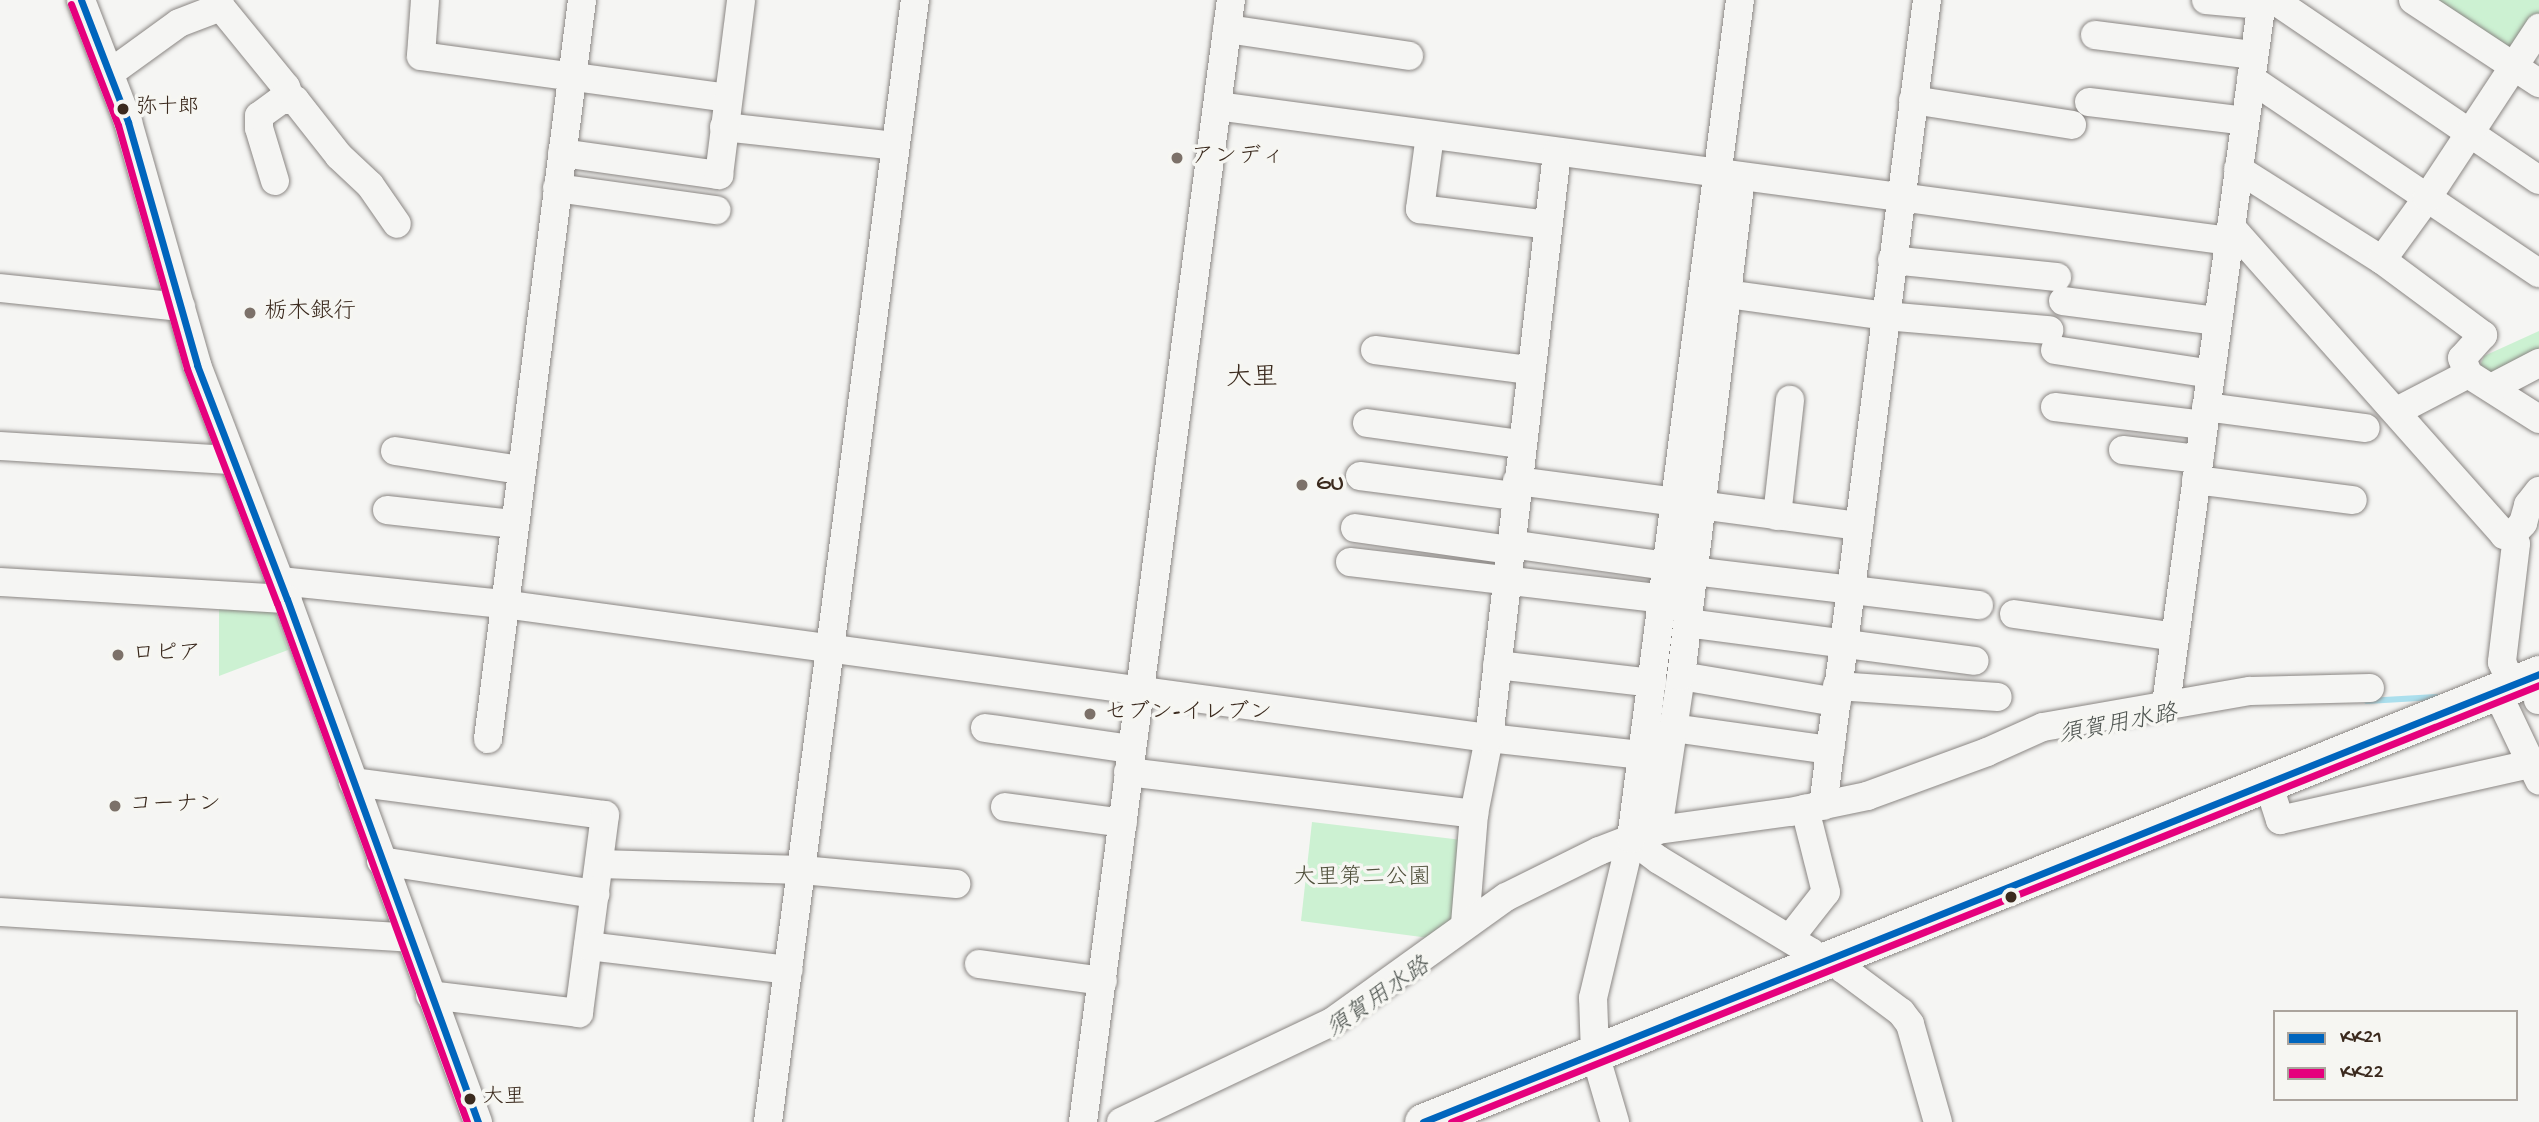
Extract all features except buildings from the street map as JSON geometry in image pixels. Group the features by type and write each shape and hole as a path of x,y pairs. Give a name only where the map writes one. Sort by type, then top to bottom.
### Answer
{"main road":[{"path":"1423,1122 2268,783 2525,690"}],"street":[{"path":"81,0 128,122 197,365 284,590 408,938 478,1122"},
{"path":"425,0 421,56 728,99"},
{"path":"488,739 520,470 582,0"},
{"path":"562,153 719,175 741,0"},
{"path":"768,1122 915,0"},
{"path":"1083,1122 1231,0"},
{"path":"1688,504 1727,294 1730,175 1740,0"},
{"path":"1790,938 1826,892 1814,808 1830,750 1927,0"},
{"path":"2206,0 2266,2 2539,180"},
{"path":"2413,0 2539,83"},
{"path":"2166,704 2238,169 2266,2"},
{"path":"110,73 179,23 218,4 286,87 291,100"},
{"path":"2382,260 2427,198 2512,65 2539,28"},
{"path":"1227,29 1409,56"},
{"path":"2095,36 2253,67 2427,198 2539,273"},
{"path":"275,181 259,128 259,116 281,100 295,100 339,156 370,185 397,224"},
{"path":"1913,100 2081,114 2245,121"},
{"path":"1217,106 1900,199 2230,234 2397,411 2504,535 2511,536 2516,544 2502,662 2525,690 2535,772 2280,820 2268,783"},
{"path":"724,127 895,146"},
{"path":"1430,135 1420,209 1548,225"},
{"path":"1465,924 1474,814 1489,738 1509,547 1557,153"},
{"path":"2238,169 2382,260 2483,335 2462,358 2481,380 2539,419"},
{"path":"1658,830 1687,623 1680,568 1730,175"},
{"path":"557,188 716,209"},
{"path":"1892,260 2060,289 2218,321"},
{"path":"0,289 181,307"},
{"path":"1727,294 2052,340 2211,374"},
{"path":"1375,350 1530,370"},
{"path":"2397,411 2481,380 2539,363"},
{"path":"1777,516 1790,400"},
{"path":"2055,407 2366,428"},
{"path":"1367,423 1521,444"},
{"path":"0,446 232,460"},
{"path":"2123,450 2198,470 2353,500"},
{"path":"395,451 520,470"},
{"path":"1360,476 1688,504 1859,526"},
{"path":"2511,536 2523,523 2528,505 2539,491"},
{"path":"387,510 514,524"},
{"path":"1355,528 1850,592 1979,605"},
{"path":"1350,562 1663,599"},
{"path":"1615,1122 1595,1054 1593,998 1631,839 1640,755 1663,599 1680,568"},
{"path":"0,582 284,590 503,604 1489,738 1640,755"},
{"path":"2014,614 2175,637"},
{"path":"1687,623 1975,662"},
{"path":"1497,665 1652,683"},
{"path":"1681,676 1837,694 1997,697"},
{"path":"1121,1122 1332,1022 1506,897 1599,851 1631,839 1658,830 1814,808 1867,796 2043,727 2250,691 2370,688"},
{"path":"985,728 1130,761 1474,814"},
{"path":"1673,729 1830,750"},
{"path":"353,782 605,815 579,1013 430,995"},
{"path":"1005,807 1123,823"},
{"path":"1631,839 1659,860 1843,969 1901,1012 1910,1024 1938,1122"},
{"path":"381,861 595,894"},
{"path":"599,864 802,870 956,884"},
{"path":"0,912 408,938"},
{"path":"588,946 789,970"},
{"path":"979,964 1103,981"}],"green space":[{"path":"2419,0 2539,0 2539,22 2512,61"},
{"path":"2539,331 2539,354 2491,377 2480,366 2484,356"},
{"path":"219,605 261,606 275,613 288,650 219,676"},
{"name":"大里第二公園","path":"1312,822 1462,840 1452,922 1429,938 1301,921"}],"waterway":[{"name":"須賀用水路","path":"2367,701 2436,697"}],"transit line":[{"name":"KK21","path":"81,0 128,122 197,365 287,599 478,1122"},
{"name":"KK22","path":"71,4 118,125 187,369 277,603 467,1122"},
{"name":"KK21","path":"1423,1122 2539,674"},
{"name":"KK22","path":"1451,1122 2539,685"}],"place":[{"name":"弥十郎","path":"123,109"},
{"name":"アンディ","path":"1177,158"},
{"name":"栃木銀行","path":"250,313"},
{"name":"GU","path":"1302,485"},
{"name":"ロピア","path":"118,655"},
{"name":"セブン-イレブン","path":"1090,714"},
{"name":"コーナン","path":"115,806"},
{"name":"大里","path":"470,1099"}],"district":[{"name":"大里","path":"1252,380"}]}
